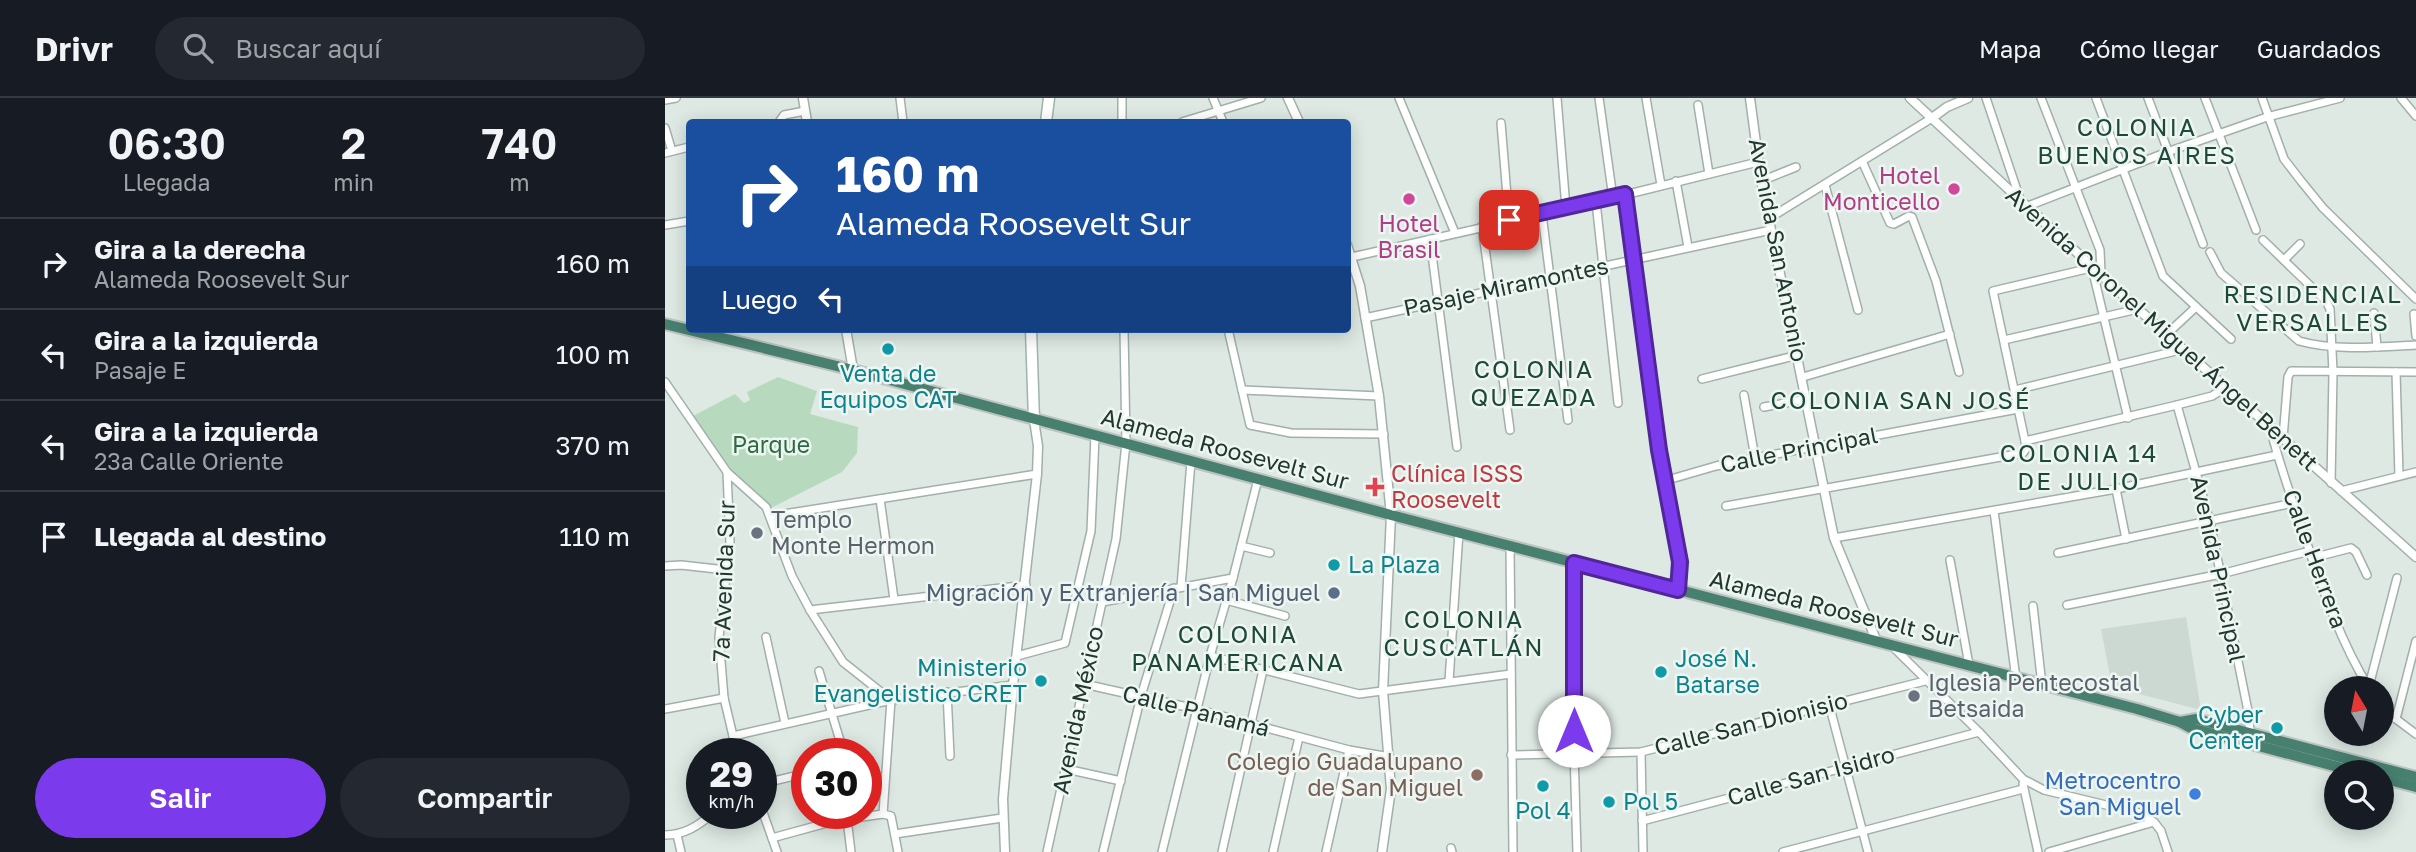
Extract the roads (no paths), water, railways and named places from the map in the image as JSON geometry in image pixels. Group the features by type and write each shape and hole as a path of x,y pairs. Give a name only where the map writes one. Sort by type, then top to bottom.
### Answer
{"highway":[{"name":"Alameda Roosevelt Sur","path":"665,324 686,329"},
{"name":"Alameda Roosevelt Sur","path":"702,333 853,370 1391,515 2181,722"},
{"path":"2181,722 2196,719 2416,777"},
{"path":"2181,722 2191,728 2324,763"},
{"path":"2394,781 2416,787"}],"main road":[{"path":"1046,119 1049,98"},
{"path":"1031,333 1034,420"}],"street":[{"path":"665,100 676,98"},
{"path":"803,98 806,119"},
{"path":"900,98 903,119"},
{"path":"1122,98 1122,119"},
{"path":"1213,98 1222,119"},
{"path":"1192,119 1261,98"},
{"path":"1288,98 1298,119"},
{"path":"1399,98 1455,233"},
{"path":"1557,98 1566,208"},
{"path":"1599,98 1613,198"},
{"path":"1646,98 1661,185"},
{"name":"Avenida San Antonio","path":"1750,98 1761,181 1834,538 1877,642"},
{"name":"Avenida Coronel Miguel Ángel Benett","path":"1910,98 2139,309 2416,556"},
{"path":"1769,219 1947,107 1968,98"},
{"path":"1986,98 2020,199"},
{"path":"2041,98 2100,250 2096,270 2128,418"},
{"path":"2096,98 2163,276 2231,339"},
{"path":"2148,98 2203,244"},
{"path":"2205,98 2256,230"},
{"path":"2262,98 2284,159 2323,208 2416,299"},
{"path":"2028,206 2220,133 2270,116 2340,98"},
{"path":"2401,98 2416,116"},
{"path":"1697,105 1709,174"},
{"path":"781,119 784,115 805,111"},
{"path":"1501,123 1509,220"},
{"path":"665,128 669,152 686,147"},
{"path":"1862,161 1890,223 1909,216 1912,218 1931,266 1959,372"},
{"path":"1383,852 1391,789 1384,691 1391,515 1379,396 1352,257 1758,162"},
{"path":"1761,181 1796,167"},
{"path":"1676,181 1688,247"},
{"path":"1825,185 1858,310"},
{"path":"1625,194 1644,350 1664,481 1680,562 1678,590"},
{"path":"1595,202 1618,402"},
{"path":"1542,214 1568,420"},
{"path":"665,225 686,222"},
{"path":"1482,226 1510,430"},
{"name":"Pasaje Miramontes","path":"1365,318 1771,230"},
{"path":"1430,239 1457,447"},
{"path":"2263,240 2326,301 2330,309 2333,372 2331,482"},
{"path":"2284,260 2300,244"},
{"path":"2210,252 2221,273 2299,341 2377,347 2416,345"},
{"path":"1726,506 2023,453 2025,445 1994,291 2096,270"},
{"path":"2167,334 2196,307"},
{"path":"2004,340 2139,309"},
{"path":"2374,313 2377,347"},
{"path":"2414,314 2416,337"},
{"path":"847,333 853,370"},
{"name":"Avenida México","path":"1047,852 1116,539 1126,443 1124,333"},
{"path":"1229,333 1250,425 1291,433 1384,434"},
{"path":"1803,377 1950,334"},
{"path":"2015,390 2184,349"},
{"path":"1702,379 1798,355"},
{"path":"2283,438 2288,377 2291,371 2416,372"},
{"path":"2396,372 2399,476"},
{"name":"7a Avenida Sur","path":"665,382 727,472 730,542 719,625 724,698 733,736"},
{"path":"2025,445 2212,396 2226,387"},
{"path":"1242,390 1379,396"},
{"path":"1744,395 1755,458"},
{"path":"1764,407 1807,399"},
{"name":"Avenida Principal","path":"2177,405 2210,522 2249,716 2250,734"},
{"name":"Calle Principal","path":"1664,481 1755,458 2018,409"},
{"path":"1005,852 1002,818 1013,685 1037,474 1038,446 1034,420"},
{"name":"Calle Herrera","path":"2270,427 2311,555 2342,634 2363,676"},
{"path":"1017,656 1065,643 1091,531 1095,436"},
{"path":"1834,538 2116,489 2277,455"},
{"path":"1103,852 1141,696 1177,587 1191,461"},
{"path":"727,472 766,507 779,545 810,610 843,662 891,700"},
{"path":"2341,491 2416,472"},
{"path":"771,516 1037,474"},
{"path":"1161,852 1196,709 1258,479"},
{"path":"2116,489 2126,539"},
{"path":"880,499 894,599"},
{"path":"2058,553 2293,503"},
{"path":"1994,511 2016,679"},
{"path":"1449,681 1459,532"},
{"path":"1510,545 1513,852"},
{"path":"1241,546 1269,553"},
{"path":"2067,605 2351,548 2367,575"},
{"path":"1950,561 1969,665"},
{"path":"1574,563 1577,852"},
{"path":"665,566 726,570"},
{"path":"1102,602 1233,578"},
{"path":"2372,676 2397,578"},
{"path":"810,610 1026,585"},
{"path":"1226,600 1285,616"},
{"path":"2033,606 2042,686"},
{"path":"766,637 785,723"},
{"path":"2396,719 2416,641"},
{"path":"1895,648 2023,779 2044,790 2139,813 2154,822 2161,831 2168,852"},
{"path":"1210,656 1359,694 1511,674"},
{"path":"1222,852 1263,670"},
{"path":"819,671 839,738"},
{"name":"Calle San Dionisio","path":"1511,755 1640,752 1925,681"},
{"name":"Calle Panamá","path":"1084,684 1196,709 1349,750 1390,757"},
{"path":"733,736 891,700 1013,685"},
{"path":"947,692 950,755"},
{"path":"665,709 724,698"},
{"path":"891,700 883,814 891,816 898,852"},
{"path":"1829,704 1868,852"},
{"path":"2394,717 2416,734"},
{"name":"Calle San Isidro","path":"1642,821 1979,732"},
{"path":"1273,852 1299,737"},
{"path":"1326,852 1349,750"},
{"path":"1640,752 1643,852"},
{"path":"1066,769 1121,781"},
{"path":"2023,779 2038,852"},
{"path":"1783,852 2023,789"},
{"path":"895,834 1002,818"},
{"path":"2049,852 2154,822"},
{"path":"665,835 677,835 690,829"},
{"path":"769,829 777,852"},
{"path":"772,838 800,829"},
{"path":"848,829 851,852"},
{"path":"677,835 681,852"}],"place":[{"name":"Hotel Monticello","path":"1954,189"},
{"name":"Hotel Brasil","path":"1409,199"},
{"name":"Venta de Equipos CAT","path":"888,349"},
{"name":"Clínica ISSS Roosevelt","path":"1375,487"},
{"name":"Templo Monte Hermon","path":"757,533"},
{"name":"La Plaza","path":"1334,565"},
{"name":"Migración y Extranjería | San Miguel","path":"1334,593"},
{"name":"José N. Batarse","path":"1661,672"},
{"name":"Ministerio Evangelistico CRET","path":"1041,681"},
{"name":"Iglesia Pentecostal Betsaida","path":"1914,696"},
{"name":"Cyber Center","path":"2277,728"},
{"name":"Colegio Guadalupano de San Miguel","path":"1477,775"},
{"name":"Pol 4","path":"1543,786"},
{"name":"Metrocentro San Miguel","path":"2195,794"},
{"name":"Pol 5","path":"1609,802"}],"district":[{"name":"COLONIA BUENOS AIRES","path":"2137,142"},
{"name":"RESIDENCIAL VERSALLES","path":"2313,309"},
{"name":"COLONIA QUEZADA","path":"1534,384"},
{"name":"COLONIA SAN JOSÉ","path":"1901,401"},
{"name":"COLONIA 14 DE JULIO","path":"2079,468"},
{"name":"COLONIA CUSCATLÁN","path":"1464,634"},
{"name":"COLONIA PANAMERICANA","path":"1238,649"}],"park label":[{"name":"Parque","path":"771,445"}]}
